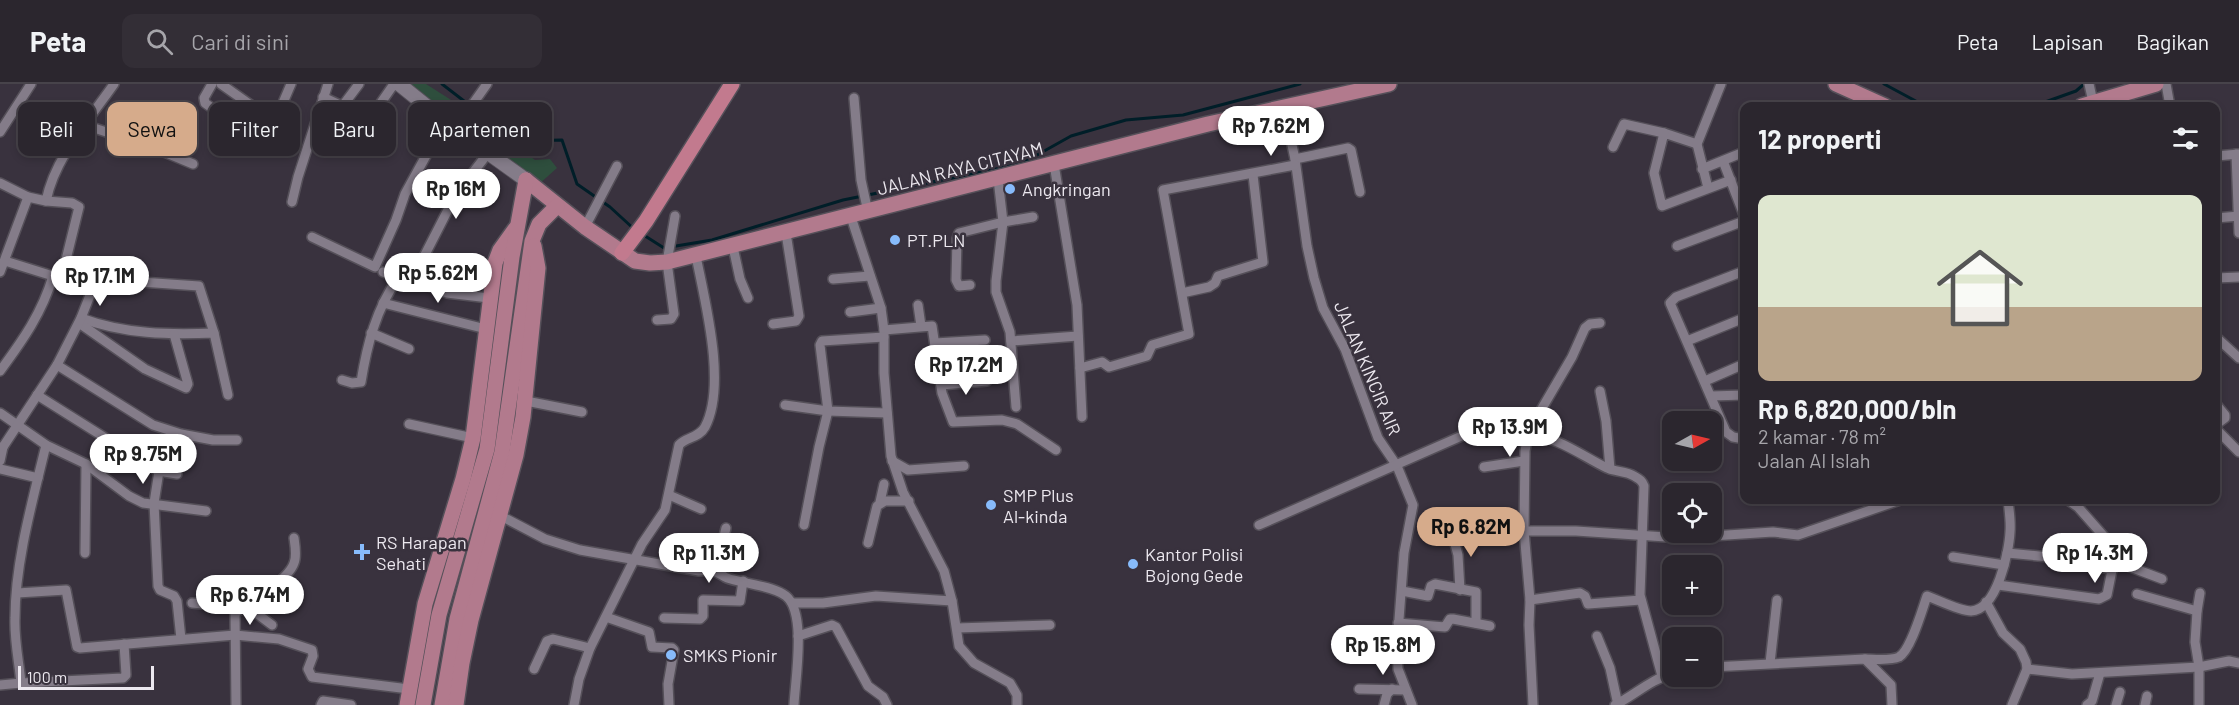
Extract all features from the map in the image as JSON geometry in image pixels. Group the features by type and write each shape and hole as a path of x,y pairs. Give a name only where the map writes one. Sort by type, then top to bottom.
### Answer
{"highway":[{"path":"622,253 646,221 732,84"}],"main road":[{"path":"399,84 421,102"},
{"name":"JALAN RAYA CITAYAM","path":"526,180 557,206 622,253 634,261 650,263 734,247 851,217 867,207 998,179 1208,124 1389,84"},
{"path":"1836,84 1876,102"},
{"path":"2090,99 2156,84"},
{"path":"456,705 471,620 516,455 508,415 504,320 526,180 492,156"},
{"path":"441,705 457,619 502,452 526,270 532,241 539,224 557,206"},
{"path":"407,705 425,604 473,438 495,263 500,250 519,224"},
{"path":"423,705 439,615 487,449 508,415 526,401 538,268 532,241"},
{"path":"477,410 508,415"},
{"path":"430,658 448,662"}],"street":[{"path":"0,132 31,84"},
{"path":"95,111 114,84"},
{"path":"209,106 205,103 204,98 212,84"},
{"path":"221,84 247,102"},
{"path":"283,102 291,84"},
{"path":"292,202 297,177 328,84"},
{"path":"323,97 340,105 344,104 359,84"},
{"path":"381,102 394,84"},
{"path":"475,102 487,84"},
{"path":"1708,188 1701,169 1697,144 1721,84"},
{"path":"2166,84 2169,102"},
{"path":"854,98 861,180 867,207"},
{"name":"JALAN KINCIR AIR","path":"1284,108 1295,162 1307,246 1323,308 1348,358 1378,438 1397,466 1413,505 1404,553 1398,623 1398,669 1412,705"},
{"path":"1613,147 1624,124 1664,133 1697,144"},
{"path":"95,128 152,147 193,164"},
{"path":"1664,133 1654,173 1660,204 1665,206 1731,180"},
{"path":"1080,368 1102,362 1109,367 1147,356 1152,345 1187,336 1190,332 1163,190 1253,175 1348,148 1351,150 1360,192"},
{"path":"1701,169 1740,154"},
{"path":"2220,156 2238,154 2239,233"},
{"path":"47,198 50,184 65,156"},
{"path":"312,237 375,267 405,194 430,156"},
{"path":"412,280 455,196 486,156"},
{"path":"1723,160 1740,205"},
{"path":"1054,164 1073,277 1082,417"},
{"path":"585,227 602,192 607,189 617,166"},
{"path":"1182,293 1209,287 1215,283 1218,276 1263,262 1253,175"},
{"path":"998,179 1003,222 996,292 1010,332 1016,407"},
{"path":"0,183 28,197 47,198 80,207 58,276 27,334 0,371"},
{"path":"0,272 28,197"},
{"path":"657,320 671,319 674,314 668,258 675,216"},
{"path":"970,285 959,286 956,280 959,233 1033,216"},
{"path":"2220,218 2238,216"},
{"path":"851,217 881,308 889,446 892,459 909,501 938,556 952,601 959,646 974,663 1010,683 1017,695 1017,705"},
{"path":"1677,246 1740,222"},
{"path":"773,324 796,321 799,316 786,233"},
{"path":"734,247 740,279 748,298"},
{"path":"574,705 579,679 590,648 642,544 665,510 679,445 683,440 696,437 704,429 712,404 715,385 709,326 696,256"},
{"path":"5,261 58,276 199,286 214,333 228,395"},
{"path":"383,272 398,278 401,276 447,293 489,298"},
{"path":"1740,272 1672,299 1670,303 1729,436 1740,438"},
{"path":"833,279 870,276"},
{"path":"2220,278 2239,277"},
{"path":"342,380 352,383 361,382 371,333 383,303 398,278"},
{"path":"0,461 2,447 57,365 80,321 96,280"},
{"path":"383,303 486,330"},
{"path":"918,304 921,326"},
{"path":"850,312 881,308"},
{"path":"1687,341 1740,320"},
{"path":"80,321 145,369 186,388 188,384 174,334"},
{"path":"80,321 105,327 174,334 214,333"},
{"path":"1533,705 1523,486 1528,435 1545,401 1572,357 1585,328 1590,324 1600,323"},
{"path":"804,525 828,411 820,345 822,341 932,326 941,386 953,422 964,423 990,419 1017,424 1056,450"},
{"path":"371,333 409,349"},
{"path":"1011,341 1078,336"},
{"path":"935,343 985,340"},
{"path":"2220,341 2239,358"},
{"path":"57,365 153,425 181,434 213,440 237,440"},
{"path":"1705,381 1740,366"},
{"path":"941,386 987,381"},
{"path":"1600,391 1606,422 1610,469"},
{"path":"37,395 159,471 177,474"},
{"path":"1711,396 1740,395"},
{"path":"526,401 582,412"},
{"path":"785,405 828,411 887,413"},
{"path":"2220,409 2225,418 2220,422"},
{"path":"0,413 46,445 86,464 129,496 143,503 206,511"},
{"path":"1259,525 1498,420"},
{"path":"409,424 473,438"},
{"path":"2220,433 2239,452"},
{"path":"1528,435 1538,435 1610,469 1630,474 1642,481 1644,486 1641,600 1662,676 1617,705 1610,668 1597,636"},
{"path":"21,683 15,619 17,593 28,515 46,445"},
{"path":"892,459 908,470 964,466"},
{"path":"1484,467 1524,460"},
{"path":"85,553 86,464"},
{"path":"0,469 38,478"},
{"path":"159,471 154,503 158,586 160,590 174,596 177,601 181,639"},
{"path":"868,543 884,484"},
{"path":"669,495 701,509"},
{"path":"880,502 909,501"},
{"path":"1722,533 1773,532 1798,535 1888,504"},
{"path":"1722,666 1900,656 1909,643 1927,596 1968,610 1976,610 1986,602 1998,585 2007,553 2010,532 2008,504"},
{"path":"2074,504 2108,541"},
{"path":"499,515 545,539 580,550 699,571 721,572"},
{"path":"726,528 721,549 721,572 725,577 779,592 792,603 798,636 794,705"},
{"path":"1524,531 1576,531 1662,537"},
{"path":"1452,533 1458,555 1460,590"},
{"path":"235,613 282,578 293,566 295,561 294,538"},
{"path":"2007,553 2070,559 2112,570"},
{"path":"1953,557 2004,564"},
{"path":"1998,585 2103,598 2107,595 2112,570 2122,564 2162,579"},
{"path":"664,618 700,619 703,615 703,600 740,601 743,581"},
{"path":"1402,591 1428,596 1431,585 1435,584 1460,590 1472,590 1476,592 1476,623"},
{"path":"17,593 66,590 77,647 235,636 279,639 312,650 313,656 308,669 312,677 409,689"},
{"path":"1530,600 1580,593 1585,596 1588,604 1641,600"},
{"path":"2199,705 2199,667 2195,642 2200,593"},
{"path":"2137,594 2197,611"},
{"path":"792,603 823,603 885,596 952,601"},
{"path":"1770,663 1777,600"},
{"path":"1986,602 2003,633 2024,654 2027,669 2012,705"},
{"path":"192,603 225,606 233,609 235,613 236,705"},
{"path":"247,606 272,625"},
{"path":"606,617 649,632 652,647 674,650 668,684 669,705"},
{"path":"1398,623 1445,627 1453,618 1490,626"},
{"path":"798,636 832,625 836,627 868,686 883,697 887,705"},
{"path":"957,628 1050,625"},
{"path":"534,669 547,641 553,639 590,648"},
{"path":"0,685 123,678 126,675 124,644"},
{"path":"1865,659 1891,685 1892,705"},
{"path":"2027,669 2072,674 2199,667 2224,662 2239,663"},
{"path":"2087,705 2092,701 2100,673"},
{"path":"1359,689 1406,690"},
{"path":"1384,705 1387,694 1392,689"},
{"path":"2116,705 2120,692"},
{"path":"321,705 323,701 351,705"}],"green space":[{"path":"409,84 426,84 454,102 432,102"},
{"path":"501,156 530,156 535,160 550,159 557,168 538,185"}],"waterway":[{"path":"442,84 516,141 562,140 577,184 610,207 634,229"},
{"path":"642,234 664,248 712,240 843,200 1021,164 1071,136 1126,120 1183,115 1300,84"},
{"path":"1884,84 1918,102"},
{"path":"2045,102 2076,91 2084,84"}],"place":[{"name":"Angkringan","path":"1010,189"},
{"name":"PT.PLN","path":"895,240"},
{"name":"SMP Plus Al-kinda","path":"991,505"},
{"name":"RS Harapan Sehati","path":"362,552"},
{"name":"Kantor Polisi Bojong Gede","path":"1133,564"},
{"name":"SMKS Pionir","path":"671,655"}]}
